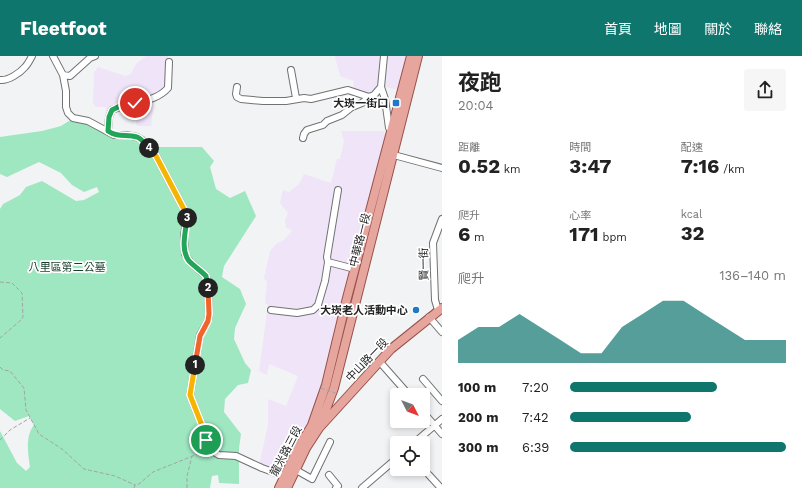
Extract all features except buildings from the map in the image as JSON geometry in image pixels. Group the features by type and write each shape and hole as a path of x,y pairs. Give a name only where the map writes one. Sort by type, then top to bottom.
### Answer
{"main road":[{"name":"中華路一段","path":"316,427 334,388 411,56"},
{"name":"中華路一段","path":"395,130 418,56"},
{"name":"中華路一段","path":"316,427 356,269 389,154"},
{"name":"中山路一段","path":"316,427 391,349 440,309"},
{"name":"龍米路三段","path":"287,488 316,427"},
{"name":"龍米路三段","path":"278,488 298,448 316,427"}],"street":[{"path":"0,80 2,81 10,78 25,68 32,56"},
{"path":"53,56 63,75 68,114 73,118 88,122 108,131 114,136 136,137 142,140 156,156 187,215 184,236 185,254 190,262 206,276 209,314 208,321 200,336 190,395 203,428 209,449 219,455 236,456 284,476"},
{"path":"63,75 70,76 90,58 95,56"},
{"path":"384,56 381,87 385,99 389,128 395,130"},
{"path":"108,131 109,117 112,110 122,105 158,96 168,88 168,62"},
{"path":"291,70 296,98"},
{"path":"237,87 236,94 241,100 286,101 296,98 311,99 348,90 369,97"},
{"path":"303,138 307,130 323,125 327,121 342,115 352,107 362,103 381,87"},
{"path":"389,154 442,168"},
{"path":"271,310 296,313 313,310 318,305 325,281 328,262 327,257 338,190"},
{"name":"賢一街","path":"440,309 435,300 433,243 442,219"},
{"path":"328,262 356,269"},
{"path":"430,317 442,332"},
{"path":"379,361 403,388"},
{"path":"423,379 442,401"},
{"path":"422,436 442,419"},
{"path":"430,420 442,434"},
{"path":"296,470 312,479 330,442"},
{"path":"362,488 390,464"},
{"path":"329,475 338,486 336,488"},
{"path":"430,476 441,488"}],"path":[{"path":"0,282 12,283 18,288 22,293 23,306 23,317 21,320 0,338"},
{"path":"0,367 3,370 10,371 24,388 26,410 39,434 62,449 84,470 115,476 135,485 139,484 153,472 209,449"},
{"path":"321,388 338,394"},
{"path":"0,440 10,430 31,418"},
{"path":"187,488 187,476 192,455"}],"shaded area":[{"path":"146,56 168,56 169,88 166,94 154,101 151,126 138,126 136,124 137,105 116,109 111,129 105,125 106,107 96,107 93,103 94,73 98,67 125,76 131,74 136,64"},
{"path":"335,56 408,56 399,90 379,86 368,93 353,89 354,81 340,76"},
{"path":"341,131 382,131 386,136 318,400 308,422 299,433 282,470 262,468 260,461 268,425 268,399 286,406 298,376 269,364 267,375 259,371 268,305 265,303 267,282 264,278 270,251 276,244 284,240 292,231 286,227 285,220 288,213 280,203 283,190 289,192 299,184 304,174 331,183 337,159 340,159 344,141"}],"green space":[{"name":"八里區第二公墓","path":"72,119 97,128 118,138 133,139 140,142 151,152 157,147 202,147 214,161 210,167 216,189 230,198 245,191 256,216 224,266 222,277 240,289 246,304 235,328 234,339 245,363 251,370 248,383 238,385 225,399 224,412 241,434 239,448 239,484 219,483 218,475 212,476 210,488 0,488 0,431 17,463 26,471 30,467 28,451 29,434 34,425 29,416 15,421 0,409 0,209 3,204 20,195 26,187 42,181 76,201 84,200 99,192 97,187 84,192 72,185 61,173 39,162 7,177 0,174 0,137 42,131 61,126"}],"place":[{"name":"大崁一街口","path":"396,103"},
{"name":"大崁老人活動中心","path":"416,310"}],"route":[{"path":"135,103 122,105 112,110 109,117 108,131 114,136 126,135 142,140 156,156 178,201 187,215 184,236 185,254 190,262 206,276 208,285 208,300 210,307 208,321 200,336 190,395 200,418 206,440"}]}
